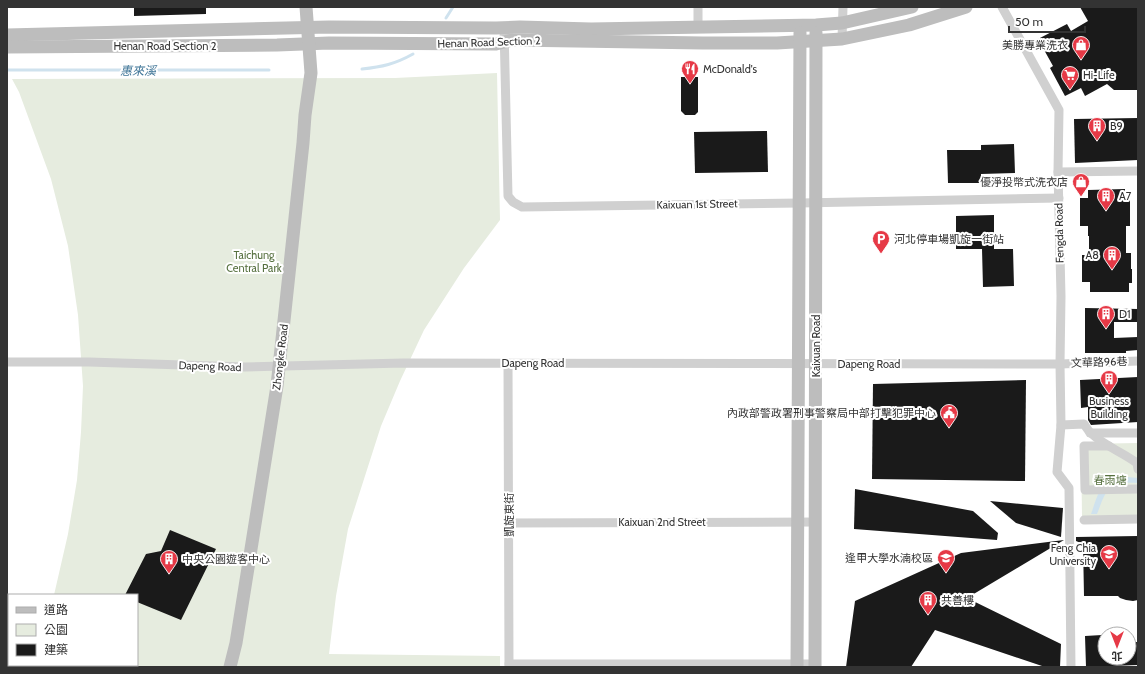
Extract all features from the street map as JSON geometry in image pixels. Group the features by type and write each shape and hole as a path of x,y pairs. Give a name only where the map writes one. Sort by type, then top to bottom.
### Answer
{"street":[{"name":"Zhongke Road","path":"230,667 236,643 280,366 305,115 311,74 306,7"},
{"path":"698,7 698,27"},
{"path":"842,39 843,7"},
{"name":"Henan Road Section 2","path":"7,47 496,44 504,35 520,27 591,29 800,26 842,23 912,7"},
{"name":"Henan Road Section 2","path":"7,35 308,28 504,35 512,40 777,43 842,39 909,25 966,7"},
{"name":"Fengda Road","path":"1002,7 1058,110 1061,296 1061,425 1057,472 1069,488 1071,667"},
{"name":"Kaixuan Road","path":"816,25 816,666"},
{"name":"Kaixuan Road","path":"797,665 800,26"},
{"name":"Kaixuan 1st Street","path":"504,35 508,196 517,205 522,207 1059,198"},
{"path":"1058,172 1138,171"},
{"name":"文華路96巷","path":"1060,364 1138,361"},
{"name":"Dapeng Road","path":"7,362 89,362 245,367 404,363 1060,364"},
{"name":"凱旋東街","path":"508,363 509,666"},
{"path":"1061,425 1084,424 1090,433 1138,465"},
{"path":"1090,433 1138,432"},
{"path":"1109,446 1084,446 1085,490 1138,489"},
{"path":"1084,520 1138,519"},
{"name":"Kaixuan 2nd Street","path":"509,523 816,522"},
{"path":"509,666 816,666"}],"green space":[{"name":"Taichung Central Park","path":"497,73 500,220 464,268 424,330 381,426 348,529 336,596 329,654 500,656 500,667 7,667 7,656 8,666 138,666 138,594 54,594 68,534 77,480 83,386 78,315 68,246 51,179 19,92 12,79 395,78"},
{"name":"春雨塘","path":"1138,443 1138,516 1082,516 1081,444"}],"water":[{"name":"春雨塘","path":"1118,478 1138,478 1138,483 1120,483 1114,485 1106,492 1097,514 1091,514 1102,488 1111,481"}],"building":[{"path":"134,7 206,7 206,14 134,16"},
{"path":"1080,7 1138,7 1138,90 1114,90 1107,84 1085,96 1081,88 1065,96 1050,68 1053,66 1038,39 1067,24 1071,31 1088,21"},
{"path":"681,77 698,77 698,112 695,115 685,115 681,111"},
{"path":"1138,118 1138,160 1075,163 1074,119"},
{"path":"767,131 768,172 695,173 694,132"},
{"path":"1014,144 1015,173 981,174 981,183 948,183 947,150 981,150 981,145"},
{"path":"1125,189 1125,197 1130,197 1130,226 1126,226 1126,253 1131,253 1132,269 1132,283 1129,283 1129,292 1090,292 1090,282 1082,282 1082,255 1089,255 1089,236 1088,226 1080,226 1080,198 1088,198 1088,190"},
{"path":"994,215 994,249 1013,249 1014,286 983,287 982,249 956,249 956,216"},
{"name":"D1","path":"1085,308 1138,309 1138,322 1114,322 1114,338 1138,337 1138,350 1126,351 1126,353 1085,353"},
{"name":"Business Building","path":"1138,377 1138,422 1091,425 1088,420 1088,407 1081,408 1080,380"},
{"name":"內政部警政署刑事警察局中部打擊犯罪中心","path":"1026,380 1025,481 872,479 873,384"},
{"path":"855,489 973,511 998,533 997,540 854,529"},
{"path":"990,501 1063,508 1061,537 1016,523"},
{"name":"中央公園遊客中心","path":"170,530 216,549 181,620 138,602 138,594 126,594 146,554 161,551"},
{"path":"1138,536 1138,600 1126,600 1118,596 1084,596 1083,544 1076,541 1076,537"},
{"name":"共善樓","path":"1064,540 967,598 1061,644 1060,667 1045,667 935,630 911,667 846,667 855,601 961,553"},
{"path":"1097,635 1097,666 1112,666 1086,667 1085,636"},
{"path":"1137,642 1138,642 1137,665"}],"waterway":[{"name":"惠來溪","path":"446,18 453,7"},
{"name":"惠來溪","path":"362,69 388,64 413,54"},
{"name":"惠來溪","path":"7,70 269,70"}],"place":[{"name":"美勝專業洗衣","path":"1081,60"},
{"name":"McDonald's","path":"690,84"},
{"name":"Hi-Life","path":"1070,90"},
{"name":"B9","path":"1097,141"},
{"name":"優淨投幣式洗衣店","path":"1081,197"},
{"name":"A7","path":"1106,211"},
{"name":"河北停車場凱旋一街站","path":"881,254"},
{"name":"A8","path":"1112,270"},
{"name":"D1","path":"1106,329"},
{"name":"Business Building","path":"1109,394"},
{"name":"內政部警政署刑事警察局中部打擊犯罪中心","path":"949,428"},
{"name":"Feng Chia University","path":"1109,569"},
{"name":"逢甲大學水湳校區","path":"946,573"},
{"name":"中央公園遊客中心","path":"169,574"},
{"name":"共善樓","path":"928,615"}]}
